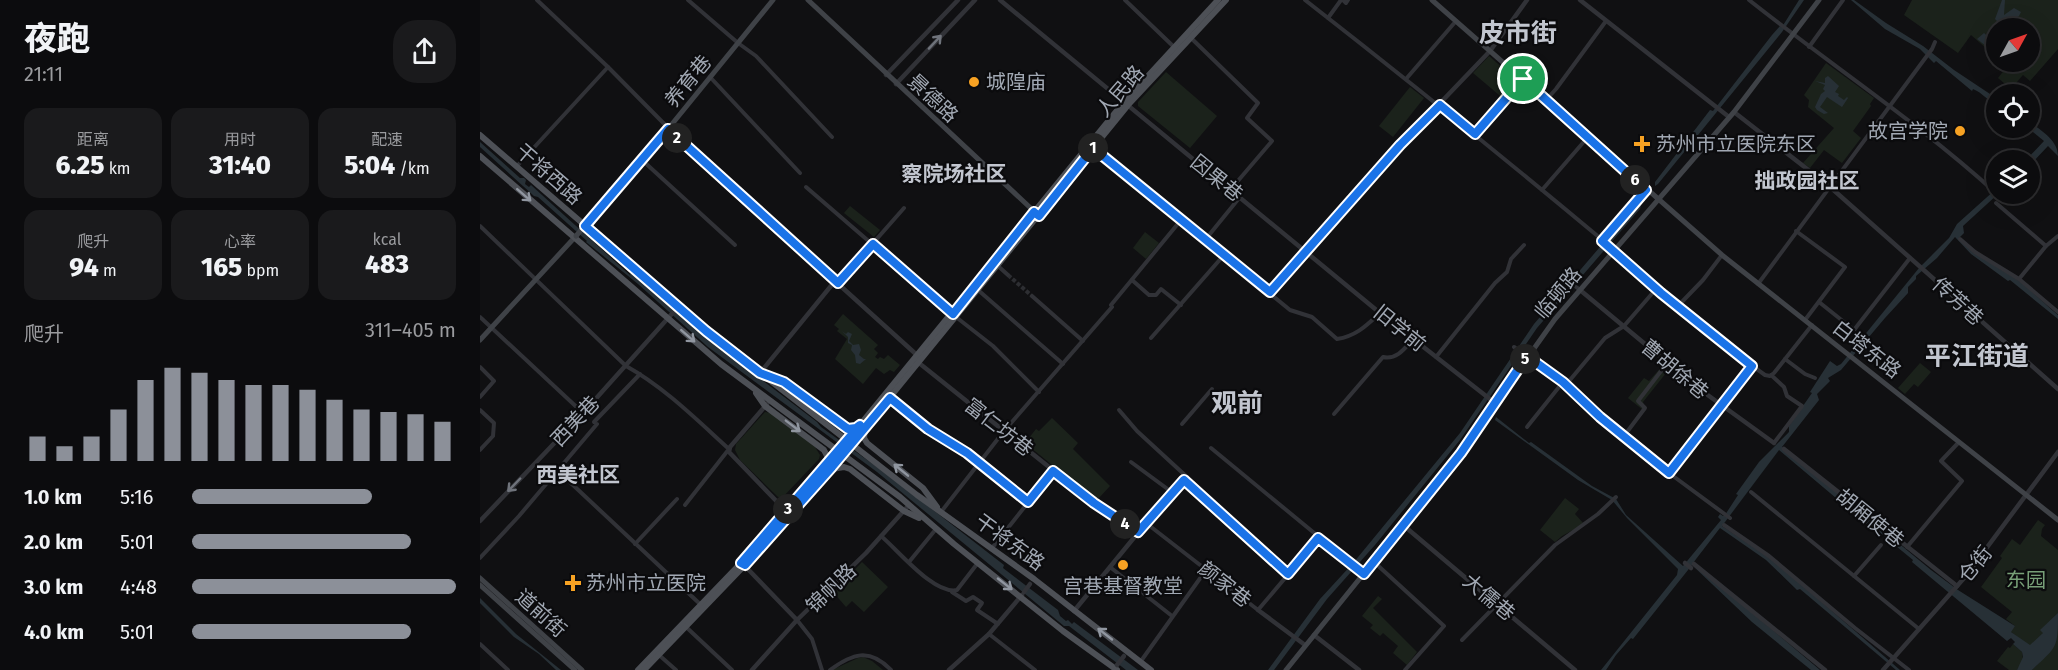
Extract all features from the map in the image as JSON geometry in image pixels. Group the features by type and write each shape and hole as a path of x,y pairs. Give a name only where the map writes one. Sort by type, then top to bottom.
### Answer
{"main road":[{"name":"养育巷","path":"480,340 642,160 773,0"},
{"name":"景德路","path":"808,0 1036,214"},
{"name":"人民路","path":"863,426 1126,103 1218,0"},
{"name":"人民路","path":"1176,49 1191,37 1226,0"},
{"name":"白塔东路","path":"1432,0 1722,255 2058,520"},
{"name":"临顿路","path":"1286,670 1456,458 1492,401 1527,356 1580,290 1734,112 1819,0"},
{"name":"人民路","path":"955,315 998,266 1036,214 1093,148 1126,103"},
{"name":"干将西路","path":"480,135 677,309 779,389 851,439"},
{"name":"干将西路","path":"480,156 752,387 837,456"},
{"name":"人民路","path":"644,670 743,564 851,439 890,398 918,360"},
{"path":"760,373 784,382 845,428 851,430 863,426 867,443 922,488 941,512"},
{"path":"779,389 784,382"},
{"path":"752,387 765,406 824,450 827,457 827,468 850,469 906,508"},
{"name":"干将东路","path":"851,439 941,512 1074,610 1126,654 1151,670"},
{"path":"837,456 906,508"},
{"name":"人民路","path":"638,670 700,604 743,564 786,511 827,468"},
{"name":"干将东路","path":"906,508 927,521 978,563 1022,594 1063,631 1115,668"},
{"name":"道前街","path":"480,578 575,670"},
{"name":"道前街","path":"480,585 488,588 582,670"}],"street":[{"path":"537,0 608,67 668,129 836,282"},
{"path":"688,0 756,56 832,137"},
{"path":"886,75 959,0 968,7"},
{"path":"896,84 975,0"},
{"name":"因果巷","path":"1000,0 1307,252"},
{"path":"1125,0 1176,49"},
{"path":"1305,0 1440,105 1603,241 1677,307 1752,366 1765,375 1771,375 1784,387 1787,396 1802,406 1774,443"},
{"path":"1328,18 1342,0 1346,3 1348,0"},
{"path":"1270,292 1400,145 1490,51 1527,0"},
{"path":"1580,0 1729,117"},
{"path":"1749,0 1963,163 1986,184"},
{"path":"1809,47 1843,0"},
{"path":"1406,79 1456,21"},
{"path":"1546,100 1606,21"},
{"path":"1191,37 1258,103 1247,117 1272,141 1231,189"},
{"path":"1758,284 1828,186 1932,50 1935,42"},
{"path":"517,167 608,67"},
{"path":"710,77 800,173"},
{"path":"1475,134 1523,79"},
{"name":"传芳巷","path":"1734,112 1828,186 2058,390"},
{"path":"1542,190 1588,137"},
{"path":"1093,148 1290,310 1312,317 1337,339 1350,337 1364,328 1380,312"},
{"path":"642,160 735,245"},
{"path":"806,187 993,346 1039,392"},
{"path":"1603,241 1646,190"},
{"path":"1205,240 1240,197"},
{"path":"1997,204 2046,246"},
{"path":"760,373 836,282 904,208"},
{"path":"941,512 1004,431 1083,341 1181,220"},
{"path":"480,226 626,366 640,374 729,449 732,457 786,511"},
{"path":"1796,231 1845,267 1805,320"},
{"path":"2019,279 2046,246 2058,236"},
{"path":"1960,239 1975,252 2019,279 2058,312"},
{"path":"1436,357 1495,283 1507,272 1511,259 1524,245"},
{"name":"旧学前","path":"1307,252 1492,401"},
{"path":"1151,338 1224,255"},
{"path":"1677,307 1703,280 1722,255"},
{"path":"1819,302 1854,330 1910,258"},
{"path":"998,266 1008,275"},
{"path":"1132,280 1149,295 1156,295 1161,289 1180,304"},
{"name":"富仁坊巷","path":"836,282 918,360 1053,471 1094,503 1138,532"},
{"path":"1572,283 1580,290"},
{"path":"1527,427 1563,382 1570,380 1605,338 1624,326 1656,289"},
{"path":"978,290 1063,364"},
{"name":"曹胡徐巷","path":"1580,290 1720,405 1774,443"},
{"path":"1032,296 1083,341"},
{"name":"西美巷","path":"480,521 583,413 677,309"},
{"path":"480,316 583,413"},
{"path":"1771,375 1812,325"},
{"path":"1334,414 1383,357 1389,358 1400,354 1413,339"},
{"path":"1515,348 1563,382 1669,473 1730,517"},
{"path":"1785,359 1804,374 1815,378"},
{"path":"1624,436 1645,408 1638,401 1668,362"},
{"path":"1669,473 1752,366"},
{"path":"480,367 494,381 480,397"},
{"path":"480,558 640,374"},
{"path":"1182,424 1212,389"},
{"path":"890,398 928,429 967,453 1028,502"},
{"path":"684,506 770,400"},
{"path":"480,410 494,423 493,436 480,450"},
{"path":"1119,410 1137,431 1238,530 1288,574"},
{"path":"1907,547 1962,481 1941,461 1960,441"},
{"path":"1212,448 1364,574"},
{"name":"胡厢使巷","path":"1784,449 1957,586"},
{"name":"仓街","path":"1885,668 1957,586 2003,529 2026,493 2058,452"},
{"path":"1131,462 1173,493"},
{"path":"558,471 700,604"},
{"path":"992,548 1053,471"},
{"path":"1074,610 1186,478"},
{"path":"1751,492 1919,629"},
{"path":"1462,640 1562,538 1587,523 1615,498"},
{"path":"636,544 677,499"},
{"name":"锦帆路","path":"752,670 797,620 906,508"},
{"name":"颜家巷","path":"1146,523 1305,645"},
{"name":"大儒巷","path":"1403,525 1575,670"},
{"path":"1724,525 1769,556 1854,628 1909,670"},
{"path":"909,562 936,529"},
{"path":"881,536 930,581 966,601 973,597 982,603 977,610 998,624"},
{"path":"1258,610 1318,538"},
{"path":"1854,576 1881,545"},
{"path":"1374,562 1444,626 1406,670"},
{"path":"951,591 957,590 978,563"},
{"path":"1685,563 1692,566 1825,670"},
{"path":"743,564 797,620 812,639 822,670"},
{"path":"1110,567 1172,616"},
{"path":"1140,662 1206,570"},
{"path":"949,670 989,634 1032,581"},
{"path":"480,596 488,588"},
{"path":"685,626 732,670"},
{"path":"989,634 1035,670"},
{"path":"1314,635 1359,670"},
{"path":"480,644 508,670"},
{"path":"659,654 676,670"},
{"path":"830,670 859,654 877,659 891,670"},
{"path":"1115,668 1126,654"}],"green space":[{"path":"1912,0 2058,0 2058,49 2040,70 2040,18 1986,18 1986,48 1971,35 1958,53 1904,15"},
{"path":"1489,56 1520,83 1505,100 1473,73"},
{"path":"1826,63 1874,98 1853,131 1861,138 1842,163 1824,150 1810,168 1803,163 1834,128 1808,107 1809,100 1804,95"},
{"path":"1166,72 1217,116 1190,148 1138,106 1138,102"},
{"path":"2003,72 2038,72 2030,81 2023,75 2015,84 2005,84 1998,78"},
{"path":"1410,87 1424,98 1393,137 1379,126"},
{"path":"850,206 880,230 874,237 844,213"},
{"path":"1145,232 1159,243 1146,259 1133,248"},
{"path":"843,314 878,345 874,349 878,353 875,357 884,359 888,355 900,365 894,372 890,370 884,374 876,368 863,384 835,359 847,339 837,331 839,329 834,325"},
{"path":"1665,363 1670,368 1643,402 1645,407 1643,410 1628,398 1644,378 1649,381"},
{"path":"1920,363 1931,372 1918,387 1914,384 1905,394 1898,388"},
{"path":"765,412 772,413 815,447 820,455 819,459 782,498 778,497 740,460 735,450 736,444"},
{"path":"1052,418 1078,443 1073,449 1110,486 1098,499 1094,499 1025,443 1036,429 1039,431"},
{"path":"1565,498 1579,509 1575,514 1584,524 1555,542 1540,530"},
{"name":"东园","path":"2038,520 2045,525 2041,536 2058,550 2058,670 2032,670 2040,662 2010,631 2015,626 2006,619 2012,612 1981,587 2002,558 2000,556 2012,539 2020,545"},
{"path":"862,562 888,587 864,612 852,601 846,607 833,592"},
{"path":"1378,596 1382,599 1373,608 1417,652 1407,665 1393,653 1398,646 1383,633 1380,636 1370,628 1373,625 1362,616"},
{"path":"2013,644 2022,652 2023,660 2017,670 2009,670 1997,661"},
{"path":"863,657 883,670 832,670 858,658"}],"shaded area":[{"path":"1799,0 1804,0 1782,32 1655,186 1655,182 1710,110 1713,111 1772,35 1780,26 1782,27"},
{"path":"1851,0 1923,46 1986,91 1986,98 1973,89 1972,91 1936,61 1934,63 1920,49 1885,29"},
{"path":"2002,0 2005,0 2004,15 2014,8 2021,12 2015,18 1995,18"},
{"path":"1984,33 1986,46 1977,39"},
{"path":"1828,76 1839,86 1835,92 1839,94 1838,96 1844,100 1848,98 1842,107 1827,97 1820,107 1828,113 1824,114 1815,107 1821,94 1825,91 1823,89 1825,85 1815,81 1825,83 1825,78"},
{"path":"2040,129 2055,145 2058,156 2048,146 2040,154 2040,150 2035,150 2044,141 2040,138"},
{"path":"480,142 520,178 524,178 525,184 529,187 531,185 630,275 631,272 723,352 1004,565 1003,568 1058,610 1060,616 1066,621 1072,624 1074,622 1138,670 1126,670 1069,626 1064,626 877,472 708,347 638,284 586,242 538,197 534,196 480,147"},
{"path":"1986,198 1987,204 1963,226 1964,233 1959,238 1983,258 2016,279 2058,315 2058,319 2010,280 2008,281 1971,254 1955,237 1937,258 1916,276 1908,287 1908,293 1841,370 1828,378 1830,381 1817,394 1819,400 1782,447 1931,570 2015,626 2011,632 2030,645 2043,633 2040,630 2058,613 2056,641 2051,651 2032,670 2017,670 2023,657 2022,652 2013,644 2015,642 2011,638 2007,641 1779,450 1722,526 1773,560 1900,670 1896,670 1800,589 1797,590 1766,560 1720,528 1693,563 1820,670 1811,670 1752,622 1692,565 1633,639 1631,638 1616,655 1606,670 1601,670 1677,575 1678,569 1627,518 1612,500 1578,480 1495,420 1496,417 1529,443 1531,442 1592,486 1616,499 1626,515 1683,566 1721,520 1718,517 1720,514 1725,515 1738,495 1736,494 1759,462 1789,432 1789,426 1812,393 1810,392 1830,361 1837,366 1841,364 1919,268 1949,238 1957,224"},
{"path":"1641,205 1640,209 1537,328 1460,440 1375,545 1327,599 1274,670 1268,670 1320,599 1354,562 1460,433 1534,324 1605,241"},
{"path":"842,331 852,334 849,341 853,345 859,344 861,350 859,355 866,359 860,364 856,363 855,355 851,350 852,345 848,343 848,337"},
{"path":"480,598 516,634 561,670 556,670 539,654 514,637 480,603"}],"tunnel":[{"path":"1008,275 1032,296"}],"place":[{"name":"城隍庙","path":"974,82"},
{"name":"故宫学院","path":"1960,131"},
{"name":"苏州市立医院东区","path":"1642,144"},
{"name":"宫巷基督教堂","path":"1123,565"},
{"name":"苏州市立医院","path":"573,583"}],"district":[{"name":"皮市街","path":"1518,33"},
{"name":"察院场社区","path":"954,174"},
{"name":"拙政园社区","path":"1807,181"},
{"name":"平江街道","path":"1977,356"},
{"name":"观前","path":"1237,403"},
{"name":"西美社区","path":"578,475"}],"route":[{"path":"1523,79 1646,190 1602,241 1661,293 1752,366 1669,473 1600,417 1580,396 1527,356 1461,453 1364,574 1318,538 1288,574 1184,480 1138,532 1094,503 1053,471 1028,502 967,453 928,429 890,398 745,565 741,563 860,425 851,430 845,428 784,382 760,373 706,331 585,226 668,129 838,283 873,244 953,314 1034,212 1039,216 1093,148 1270,292 1400,145 1440,105 1475,134 1523,79"}]}
